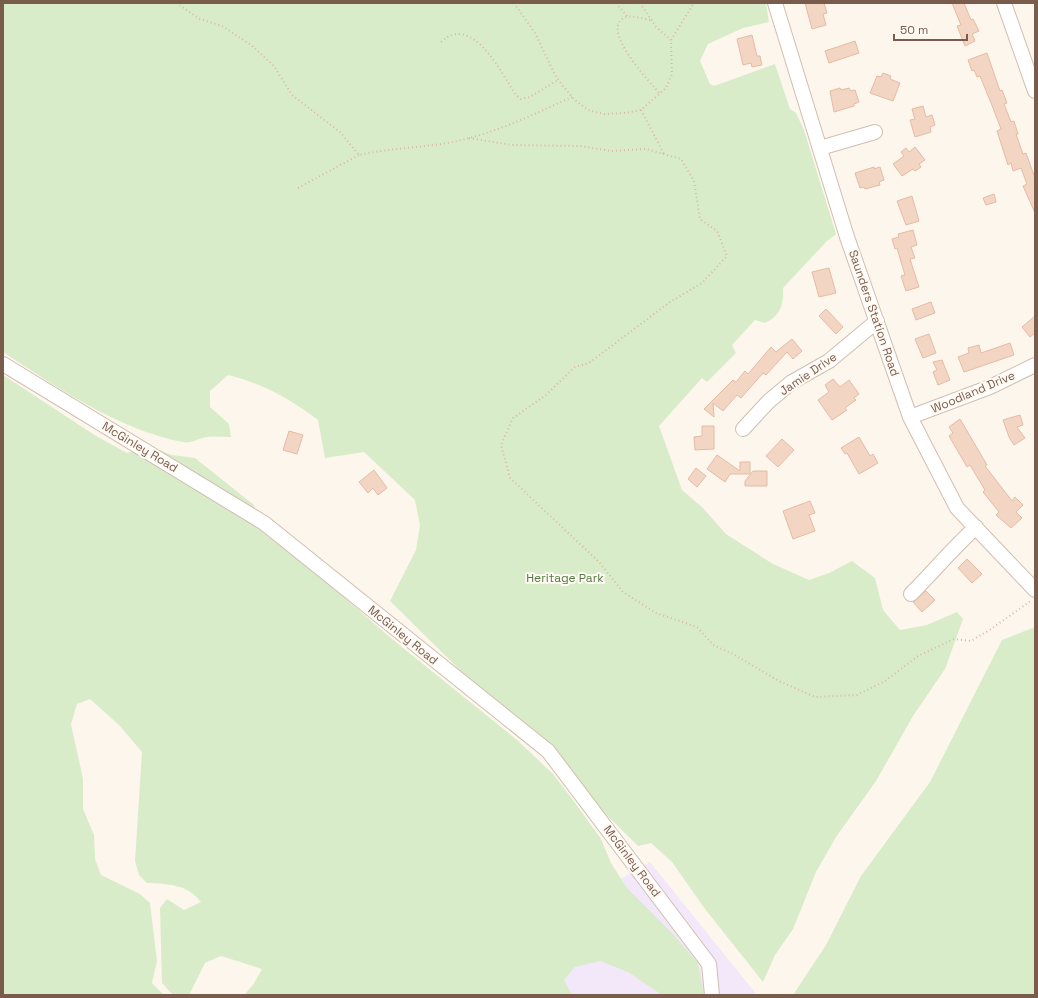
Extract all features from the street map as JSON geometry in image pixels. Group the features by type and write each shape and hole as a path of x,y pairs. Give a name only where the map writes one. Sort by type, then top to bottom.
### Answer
{"street":[{"name":"Saunders Station Road","path":"775,3 847,237 910,417 957,508 1035,590"},
{"path":"1004,3 1035,91"},
{"path":"820,148 875,132"},
{"name":"Jamie Drive","path":"743,429 769,401 792,382 829,361 877,321"},
{"name":"McGinley Road","path":"3,364 264,523 548,751 710,964 712,995"},
{"name":"Woodland Drive","path":"910,417 990,387 1035,365"},
{"path":"911,594 943,562 952,548 976,527"}],"path":[{"path":"176,3 200,19 222,26 251,45 274,66 292,95 334,127 359,155"},
{"path":"514,3 535,33 558,80 572,97 588,110 604,114 641,110 666,88 672,74 671,40 694,3"},
{"path":"616,3 628,17"},
{"path":"640,3 650,20 671,40"},
{"path":"650,20 628,17 620,20 616,29 618,36 639,69 660,94"},
{"path":"442,42 446,37 456,34 465,35 476,41 487,51 516,96 521,99 530,97 558,80"},
{"path":"298,188 359,155 381,150 441,144 500,130 572,97"},
{"path":"641,110 664,154"},
{"path":"469,138 512,145 580,146 611,151 646,149 681,159 694,181 700,219 717,231 727,256 702,283 670,302 589,363 575,367 546,395 513,418 501,445 510,478 599,562 622,592 656,613 697,626 713,645 733,654 779,681 815,697 857,695 885,681 918,656 954,638 972,641 992,629 1035,597"}],"shaded area":[{"path":"650,862 757,995 420,995"}],"green space":[{"name":"Heritage Park","path":"3,3 766,3 769,22 743,28 708,44 700,61 710,84 714,86 775,64 790,109 796,113 804,130 836,234 827,241 783,288 782,305 778,313 765,323 755,320 732,345 736,353 707,382 702,378 659,426 682,490 702,507 726,534 773,564 809,580 829,573 852,561 875,578 883,610 900,630 927,625 957,612 963,619 945,669 913,716 876,781 836,837 816,872 793,929 775,955 763,982 705,909 672,862 651,843 638,846 390,601 416,550 420,525 415,500 364,452 325,458 318,420 296,405 264,387 228,375 210,391 210,407 229,424 231,437 207,437 192,442 186,442 159,436 135,428 89,406 3,352"},
{"path":"3,375 96,436 127,453 148,446 172,455 195,458 254,505 263,533 308,566 392,639 517,740 553,774 601,839 611,863 627,888 673,934 698,963 704,995 662,995 628,972 600,961 575,967 564,980 572,995 244,995 253,985 262,969 221,956 205,963 189,995 173,995 162,983 160,908 167,899 184,910 201,902 196,896 183,888 147,883 139,875 135,861 142,752 119,725 90,699 77,704 71,724 83,779 83,809 94,835 95,859 101,875 140,894 150,903 157,961 152,983 164,995 3,995"},
{"path":"1035,627 1035,995 793,995 826,945 861,876 930,782 1002,640"}],"building":[{"path":"805,3 824,3 827,13 823,14 826,25 812,29"},
{"path":"952,3 964,3 971,20 973,19 979,31 972,34 975,41 965,46 957,26 961,25"},
{"path":"752,35 757,56 760,56 762,65 752,67 751,63 743,65 737,39"},
{"path":"855,41 859,53 829,63 825,51"},
{"path":"987,53 1000,91 1002,90 1007,103 1004,104 1011,122 1014,121 1018,134 1016,134 1023,154 1026,153 1035,178 1035,213 1023,186 1027,184 1021,168 1013,171 1011,163 1008,165 997,131 1001,129 993,108 980,76 977,77 974,70 972,71 968,60"},
{"path":"883,73 891,76 890,79 900,83 893,101 870,93 877,76 881,77"},
{"path":"840,88 841,90 849,88 851,91 855,90 859,102 854,104 854,106 834,112 830,91"},
{"path":"923,106 926,117 932,115 935,125 930,127 931,132 915,137 910,120 915,119 912,109"},
{"path":"915,147 925,160 919,164 921,167 915,171 913,169 902,176 893,164 904,156 901,152 906,148 909,152"},
{"path":"874,167 874,169 880,167 884,180 879,182 880,185 865,189 864,187 860,188 855,173"},
{"path":"994,194 996,202 986,205 983,198"},
{"path":"912,196 919,221 906,225 897,201"},
{"path":"913,230 917,245 911,247 915,258 910,259 919,287 906,291 901,276 905,275 897,248 895,249 892,239 899,237 898,234"},
{"path":"829,268 836,293 819,297 812,272"},
{"path":"931,302 935,313 916,320 912,309"},
{"path":"826,309 843,327 836,334 819,316"},
{"path":"1035,316 1035,333 1030,337 1022,327"},
{"path":"929,334 936,353 923,358 915,339"},
{"path":"792,339 802,351 793,359 787,352 766,375 763,373 741,398 737,395 723,411 713,403 714,417 704,409 733,380 736,382 745,371 748,374 771,347 776,352"},
{"path":"1010,343 1014,355 964,372 958,357 969,353 968,348 979,345 981,353"},
{"path":"942,360 950,380 938,385 933,372 937,370 933,362"},
{"path":"833,379 840,387 849,380 859,394 854,398 856,400 845,408 847,410 832,420 818,400 829,392 825,385"},
{"path":"1020,415 1023,425 1017,427 1025,438 1014,445 1009,437 1003,420"},
{"path":"960,419 987,465 985,466 1012,501 1015,497 1023,505 1016,512 1022,518 1011,528 996,515 999,512 983,492 985,490 970,465 967,467 949,436 953,433 949,427"},
{"path":"702,426 714,426 714,449 695,450 694,437 702,436"},
{"path":"289,431 303,435 297,454 283,450"},
{"path":"859,437 870,456 873,454 878,463 859,474 847,453 845,454 841,448"},
{"path":"782,439 794,450 778,467 766,456"},
{"path":"717,455 740,471 740,462 750,462 750,474 730,474 725,482 707,469"},
{"path":"696,468 706,476 697,487 688,479"},
{"path":"374,470 387,488 378,495 373,488 368,493 359,482"},
{"path":"753,471 767,471 767,486 745,486 745,481"},
{"path":"810,501 815,513 809,515 815,531 793,539 783,511"},
{"path":"967,559 982,574 972,583 958,568"},
{"path":"926,591 935,600 922,612 913,602"}]}
